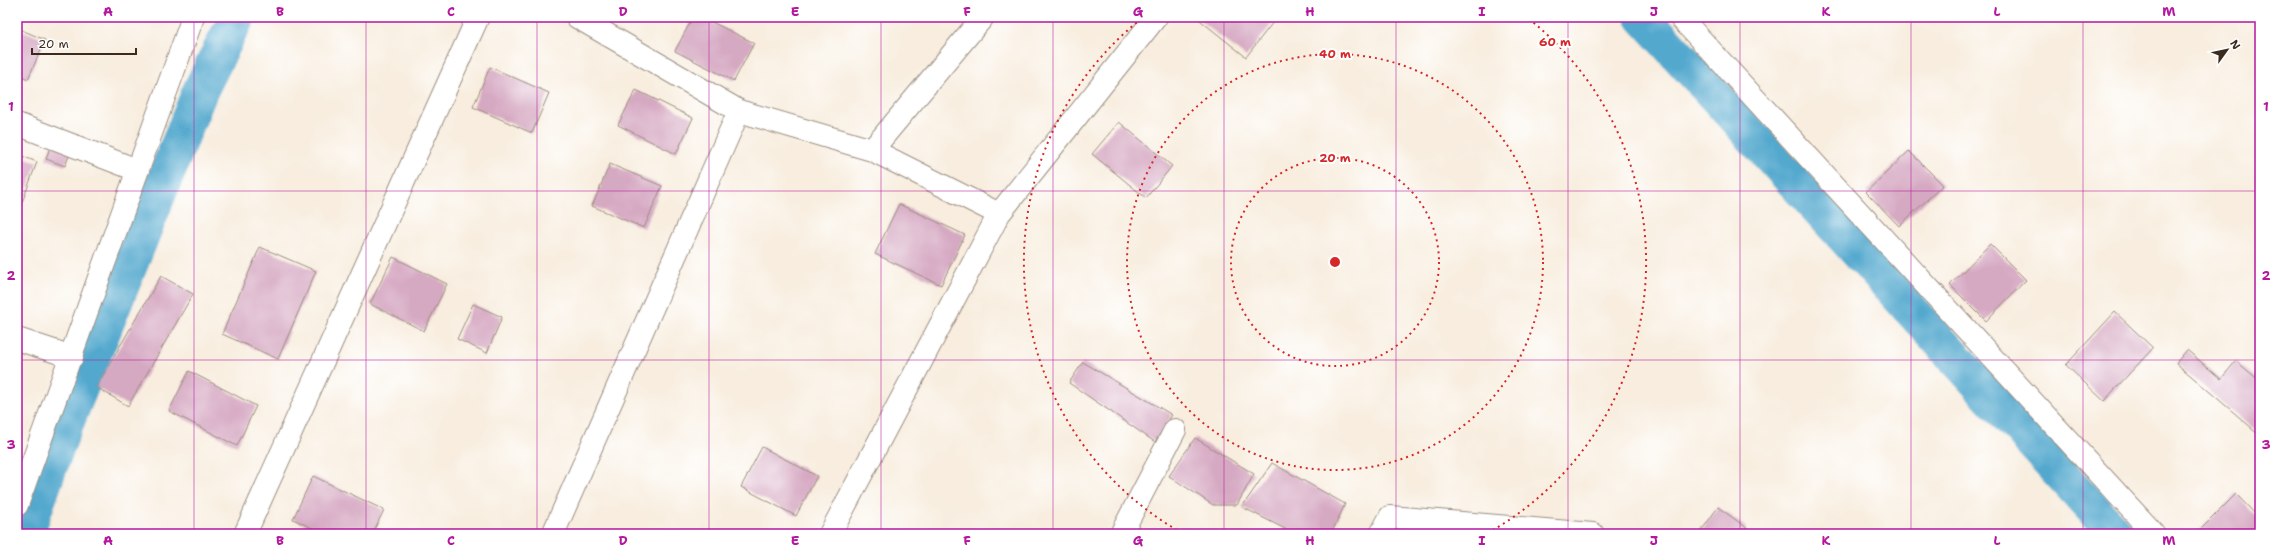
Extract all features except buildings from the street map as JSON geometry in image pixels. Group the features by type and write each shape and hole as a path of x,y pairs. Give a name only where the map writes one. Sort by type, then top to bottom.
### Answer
{"street":[{"path":"17,506 72,358 137,170 193,17"},
{"path":"245,534 399,196 478,17"},
{"path":"577,17 739,111 872,150 999,214"},
{"path":"872,150 983,17"},
{"path":"830,534 999,214 1156,17"},
{"path":"1680,17 2154,534"},
{"path":"553,534 739,111"},
{"path":"17,124 137,170"},
{"path":"17,339 72,358"},
{"path":"1121,534 1175,430"},
{"path":"1381,534 1390,517 1593,534"}],"waterway":[{"path":"26,534 58,443 200,91 237,17"},
{"path":"1643,17 2116,534"}]}
